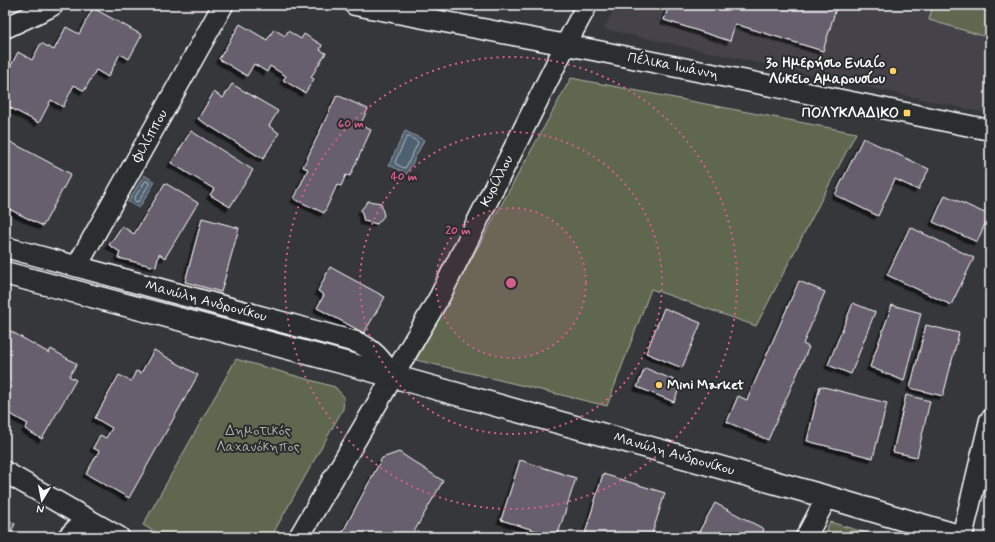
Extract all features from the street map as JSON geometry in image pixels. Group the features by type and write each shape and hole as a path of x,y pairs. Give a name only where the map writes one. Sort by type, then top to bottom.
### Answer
{"street":[{"path":"5,28 53,5"},
{"name":"Φιλίππου","path":"77,266 223,5"},
{"name":"Πέλικα Ιωάννη","path":"355,5 566,44 990,130"},
{"name":"Κυρίλλου","path":"299,537 440,296 587,5"},
{"name":"Μανώλη Ανδρονίκου","path":"5,247 356,342 365,345 379,357 393,376"},
{"name":"Μανώλη Ανδρονίκου","path":"5,273 393,376 827,497 958,536"},
{"path":"958,536 990,420"},
{"path":"5,472 119,537"},
{"path":"806,537 827,497"},
{"path":"68,537 86,519"}],"shaded area":[{"name":"3ο Ημερήσιο Ενιαίο Λύκειο Αμαρουσίου","path":"616,5 990,5 990,114 604,29"}],"green space":[{"path":"933,5 990,5 990,38 929,20"},
{"path":"571,78 856,133 756,326 651,289 607,406 416,360"},
{"name":"Δημοτικός Λαχανόκηπος","path":"236,359 335,387 344,397 343,409 271,537 163,537 143,525"},
{"path":"830,522 880,537 822,537"}],"water":[{"path":"405,131 424,140 407,174 389,165"},
{"path":"144,175 155,182 139,208 128,202"}],"building":[{"name":"3ο Ημερήσιο Ενιαίο Λύκειο Αμαρουσίου","path":"669,5 837,5 823,51 735,24 730,41 664,20"},
{"path":"93,8 142,35 129,59 120,54 108,77 96,70 84,91 74,85 63,107 51,100 39,123 5,105 5,73 7,73 18,52 32,60 41,43 54,50 66,27 79,34"},
{"path":"240,24 267,40 274,29 285,36 288,31 301,39 304,34 322,45 320,50 326,53 311,77 314,79 305,93 283,80 286,76 270,66 267,72 254,64 247,76 219,59"},
{"path":"232,84 278,111 269,126 279,133 263,159 198,119 214,92 223,98"},
{"path":"337,95 368,109 360,125 371,130 350,176 346,175 341,186 337,185 324,213 294,199 308,169 303,167"},
{"path":"191,131 253,170 230,207 210,195 214,189 171,163"},
{"path":"863,138 929,169 918,190 895,179 878,216 835,195"},
{"path":"5,139 71,174 43,226 5,207"},
{"path":"165,183 198,203 165,258 159,254 156,267 118,258 120,252 109,245 122,226 134,234"},
{"path":"945,195 989,215 977,242 933,222"},
{"path":"368,201 381,203 384,216 377,224 364,221 361,210"},
{"path":"202,218 239,228 221,292 185,282"},
{"path":"910,227 974,258 951,305 887,275"},
{"path":"330,267 385,297 364,333 317,308 324,295 318,291"},
{"path":"799,281 825,292 803,344 809,347 768,440 727,422 738,396 747,400"},
{"path":"853,303 875,312 851,374 828,365"},
{"path":"892,305 921,313 904,381 870,367"},
{"path":"664,308 701,323 682,368 646,353"},
{"path":"926,325 959,333 943,396 910,388"},
{"path":"5,328 49,353 51,349 77,364 69,376 76,380 42,439 25,429 28,424 5,411"},
{"path":"154,350 198,375 129,498 86,474 99,451 93,448 100,435 106,438 112,428 95,418 119,375 131,381 136,371 141,373"},
{"name":"Mini Market","path":"645,368 681,383 674,402 637,387"},
{"path":"820,386 887,403 873,458 807,441"},
{"path":"906,395 930,401 917,457 893,452"},
{"path":"399,452 443,481 411,537 340,537 382,458"},
{"path":"520,460 576,478 557,537 501,520"},
{"path":"603,474 665,493 651,537 584,537"},
{"path":"715,503 764,529 760,537 696,537"},
{"path":"5,518 15,524 8,537 5,537"}],"place":[{"name":"3ο Ημερήσιο Ενιαίο Λύκειο Αμαρουσίου","path":"893,71"},
{"name":"ΠΟΛΥΚΛΑΔΙΚΟ","path":"907,113"},
{"name":"Mini Market","path":"659,385"}]}
